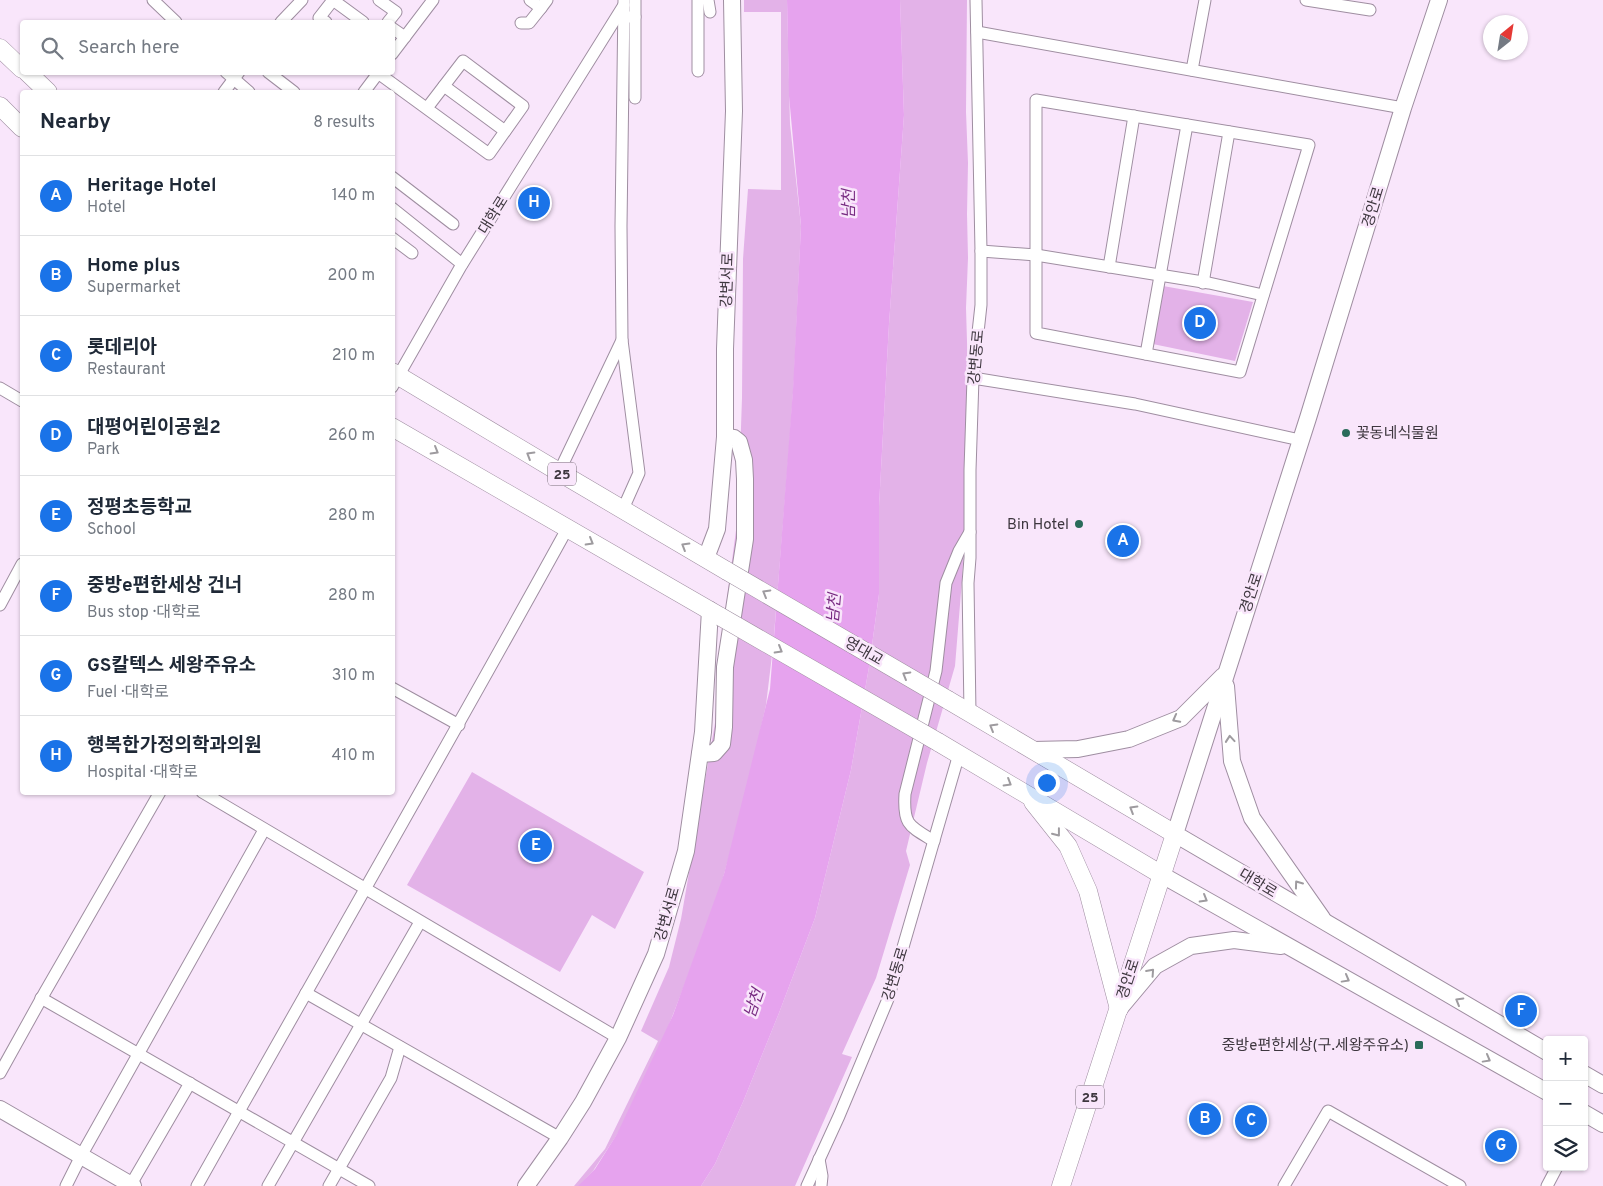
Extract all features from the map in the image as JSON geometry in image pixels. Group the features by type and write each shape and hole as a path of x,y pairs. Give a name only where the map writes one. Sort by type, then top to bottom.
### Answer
{"main road":[{"path":"0,48 20,67"},
{"path":"30,75 46,90"},
{"path":"0,106 20,126"},
{"name":"대학로","path":"395,380 623,509 727,571"},
{"path":"395,428 567,529 959,754 1162,875"},
{"name":"영대교","path":"727,571 970,713"},
{"name":"대학로","path":"970,713 1175,834"},
{"path":"1027,794 1068,846 1088,891 1118,1009"},
{"name":"경안로","path":"1061,1186 1175,834"}],"street":[{"path":"153,0 174,20"},
{"path":"283,20 302,0"},
{"path":"322,20 319,18 333,0 360,20"},
{"path":"379,0 396,12 390,20"},
{"path":"395,50 433,0"},
{"path":"521,23 529,23 544,4 530,0"},
{"path":"623,509 639,473 622,340 621,226 626,8 635,0"},
{"path":"698,0 698,71"},
{"name":"강변서로","path":"706,558 716,529 725,437 725,349 734,111 732,0"},
{"name":"강변동로","path":"970,713 968,583 973,378 981,305 976,0"},
{"path":"1192,70 1205,0"},
{"path":"1306,0 1370,10"},
{"name":"경안로","path":"1175,834 1439,0"},
{"path":"626,8 635,98"},
{"name":"대학로","path":"395,377 462,264 626,8"},
{"path":"395,30 405,37"},
{"path":"977,32 1404,108"},
{"path":"382,75 489,154 523,106 462,61 427,108"},
{"path":"225,90 233,75 247,90"},
{"path":"272,75 291,90"},
{"path":"366,90 377,75"},
{"path":"444,86 505,131"},
{"path":"1036,100 1186,125 1309,145 1240,372 1036,333 1036,100"},
{"path":"1109,267 1134,116"},
{"path":"1146,354 1186,125"},
{"path":"1203,283 1229,132"},
{"path":"395,179 453,224"},
{"path":"395,210 462,264"},
{"path":"395,240 412,253"},
{"path":"981,251 1036,255 1263,295"},
{"path":"558,472 622,340"},
{"path":"973,378 1135,404 1300,440"},
{"path":"0,388 20,400"},
{"path":"700,754 714,752 722,744 725,667 745,539 744,460 739,442 734,438 725,437"},
{"path":"197,1186 364,888 459,725 567,529"},
{"path":"934,841 909,823 904,812 906,794 936,671 946,584 958,551 970,532"},
{"path":"0,605 20,568"},
{"name":"강변서로","path":"526,1186 583,1102 618,1038 656,954 686,851 703,732 716,614"},
{"path":"1033,750 1078,749 1129,739 1180,718 1225,674"},
{"path":"1225,674 1232,761 1252,818 1326,924"},
{"path":"395,690 459,725"},
{"name":"강변동로","path":"807,1186 840,1116 888,999 959,754"},
{"path":"0,1073 158,795"},
{"path":"207,795 618,1038"},
{"path":"66,1186 264,830"},
{"name":"대학로","path":"1175,834 1543,1050"},
{"path":"1162,875 1543,1090"},
{"path":"268,1186 420,922"},
{"path":"1118,1009 1155,966 1191,946 1234,940 1288,947"},
{"path":"306,993 560,1138"},
{"path":"41,998 369,1186"},
{"path":"330,1186 391,1078 400,1047"},
{"path":"1588,1076 1603,1085"},
{"path":"0,1109 131,1186 190,1083"},
{"path":"1284,1186 1328,1111 1460,1186"},
{"path":"1588,1117 1603,1124"},
{"path":"819,1160 821,1186"},
{"path":"1547,1186 1555,1171"}],"shaded area":[{"path":"744,0 787,0 790,124 801,226 789,449 773,647 766,705 745,799 721,885 667,1030 620,1130 593,1171 579,1186 574,1186 605,1149 658,1041 641,1031 669,967 681,919 715,723 721,644 738,515 742,398 743,259 748,189 781,190 781,12 744,12"},
{"path":"900,0 967,0 968,258 966,308 968,375 965,452 966,508 955,666 927,763 906,851 910,865 876,978 842,1054 852,1057 795,1186 701,1186 715,1164 743,1102 815,918 851,770 869,667 879,594 879,506 889,324 904,115"},
{"path":"1163,286 1253,302 1235,361 1148,343"},
{"path":"472,772 644,872 615,929 592,915 560,972 407,885"}],"water":[{"name":"남천","path":"787,0 900,0 904,115 889,324 879,506 879,594 869,667 851,770 815,918 743,1102 715,1164 701,1186 578,1186 595,1169 617,1134 673,1015 724,874 770,689 793,389 801,226 789,96"}],"place":[{"name":"행복한가정의학과의원","path":"534,203"},
{"name":"대평어린이공원2","path":"1200,323"},
{"name":"꽃동네식물원","path":"1346,433"},
{"name":"Bin Hotel","path":"1079,524"},
{"name":"Heritage Hotel","path":"1123,541"},
{"name":"정평초등학교","path":"536,846"},
{"name":"중방e편한세상 건너","path":"1521,1011"},
{"name":"중방e편한세상(구.세왕주유소)","path":"1419,1045"},
{"name":"Home plus","path":"1205,1119"},
{"name":"롯데리아","path":"1251,1121"},
{"name":"GS칼텍스 세왕주유소","path":"1501,1146"}]}
